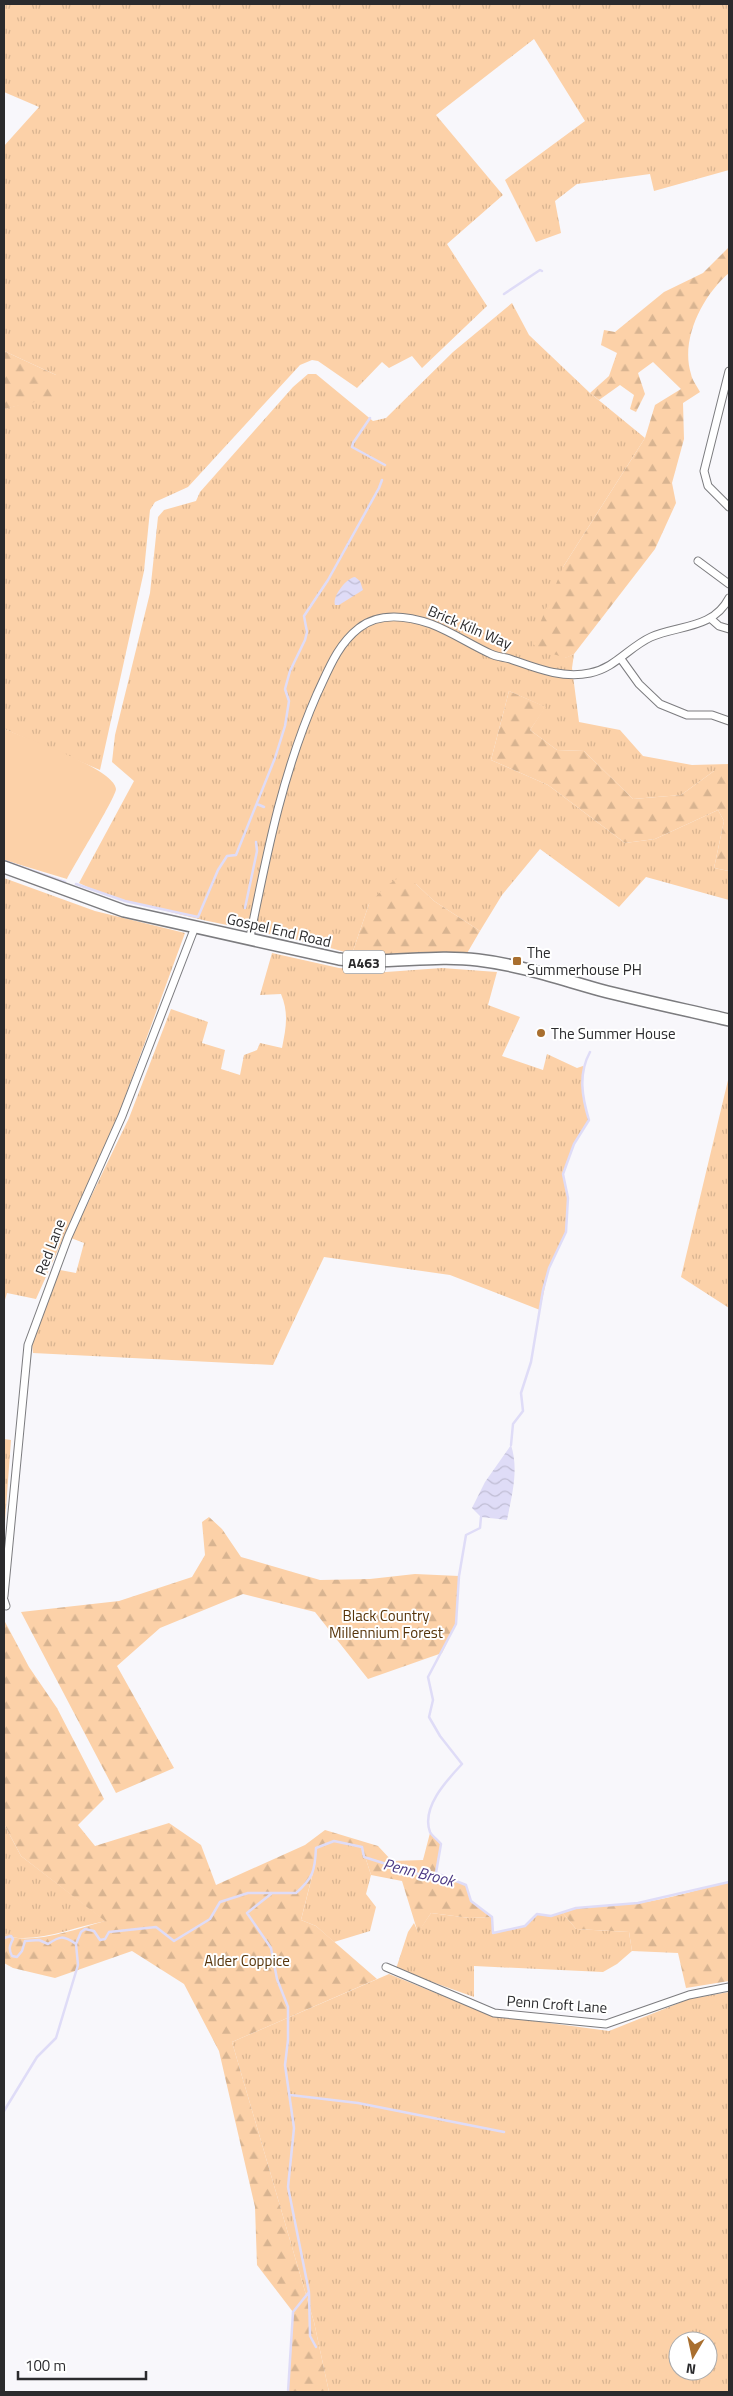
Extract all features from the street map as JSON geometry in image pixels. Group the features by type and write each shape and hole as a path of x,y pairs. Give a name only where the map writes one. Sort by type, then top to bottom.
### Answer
{"main road":[{"name":"Gospel End Road","path":"4,867 124,910 250,937 339,959 367,962 441,957 479,960 729,1018"}],"street":[{"path":"729,370 704,471 708,486 729,507"},
{"path":"698,561 729,584"},
{"name":"Brick Kiln Way","path":"250,937 274,816 294,751 326,674 342,644 360,627 383,618 406,617 431,624 492,654 540,670 559,674 592,673 621,659 634,647 652,637 696,626 710,618 726,604 729,598"},
{"path":"710,618 719,626 729,629"},
{"path":"621,659 643,689 660,704 686,715 712,715 729,721"},
{"name":"Red Lane","path":"4,1596 28,1345 68,1237 122,1116 195,926"},
{"name":"Penn Croft Lane","path":"386,1967 494,2013 606,2024 675,1999 729,1987"}],"green space":[{"path":"4,4 729,4 729,170 654,191 650,174 577,184 555,201 561,233 536,242 505,180 585,121 534,39 436,115 503,195 447,244 487,306 422,368 412,356 389,368 382,362 357,388 318,361 312,360 300,365 188,487 155,502 150,510 144,571 100,770 4,729 4,409 26,403 56,375 4,351 4,146 39,107 4,92"},
{"path":"729,247 729,273 719,282 703,305 691,332 688,361 693,381 700,392 683,403 684,439 672,483 676,503 655,549 574,654 566,658 540,650 532,643 563,567 645,438 655,405 681,389 653,362 638,373 645,394 636,412 630,409 634,395 620,385 599,400 590,393 609,376 617,353 601,345 604,330 615,332 664,292 703,273"},
{"path":"512,303 529,335 590,393 645,438 563,567 565,658 574,654 572,668 579,722 620,730 643,756 692,765 729,764 729,771 714,771 681,795 633,799 584,751 557,750 530,730 545,707 509,691 491,760 548,785 625,843 655,839 718,810 724,821 714,868 729,871 729,900 646,877 619,907 540,849 502,895 480,931 434,901 416,884 369,904 352,954 117,898 79,883 134,781 112,762 115,735 150,593 158,517 164,510 196,501 200,492 293,387 308,374 316,374 373,421 386,418 453,352"},
{"path":"4,351 56,375 56,397 4,409"},
{"path":"509,691 546,707 530,730 557,750 584,751 633,799 681,795 714,771 729,771 729,871 714,868 724,821 718,810 655,839 625,843 548,785 491,760"},
{"path":"4,729 85,763 112,781 116,789 67,879 4,860"},
{"path":"400,877 416,884 434,901 480,931 466,955 352,954 369,904 386,886"},
{"path":"4,878 95,911 185,933 118,1116 36,1299 7,1293 4,1303"},
{"path":"272,953 339,968 386,972 442,968 497,972 488,1005 520,1017 502,1056 543,1070 547,1054 577,1068 583,1066 583,1098 589,1120 574,1144 563,1174 568,1198 566,1232 549,1268 540,1310 450,1275 324,1257 273,1365 33,1353 32,1344 60,1270 76,1273 84,1243 71,1238 129,1118 171,1009 208,1022 202,1043 225,1050 221,1069 240,1075 244,1055 257,1050 260,1043 282,1048 286,1027 284,1001 281,994 260,995"},
{"path":"729,1076 729,1308 681,1277"},
{"path":"4,1439 11,1440 4,1535"},
{"name":"Black Country Millennium Forest","path":"209,1517 222,1529 241,1557 320,1580 370,1579 415,1574 459,1576 456,1624 442,1653 368,1679 315,1612 243,1594 160,1628 117,1666 174,1768 116,1793 21,1612 119,1601 192,1577 205,1555 202,1522"},
{"name":"Alder Coppice","path":"4,1620 29,1667 57,1708 104,1799 78,1825 95,1846 169,1823 201,1845 216,1885 305,1845 325,1830 378,1846 392,1861 423,1860 430,1833 441,1844 436,1873 466,1885 471,1901 492,1917 470,1918 431,1913 418,1933 402,1881 371,1875 362,1847 334,1841 316,1848 315,1864 301,1920 316,1926 377,1979 232,2042 314,2322 329,2392 288,2392 293,2312 257,2265 255,2207 219,2051 184,1984 132,1951 55,1978 13,1968 4,1963 4,1936 17,1938 42,1937 68,1932 105,1921 21,1856 4,1824"},
{"path":"4,1824 21,1856 106,1921 55,1934 30,1938 4,1936"},
{"path":"334,1841 362,1847 371,1875 366,1894 376,1907 370,1931 334,1942 316,1926 301,1920 315,1865 316,1848"},
{"path":"729,1882 729,1981 686,1988 678,1953 632,1951 629,1932 576,1929 562,1912 590,1906 650,1901"},
{"path":"562,1912 576,1929 629,1932 632,1951 617,1964 603,1972 474,1966 474,1997 396,1969 408,1932 414,1923 418,1932 431,1913 470,1918 492,1917 493,1933 525,1926 537,1914 551,1916"},
{"path":"389,1974 490,2015 609,2031 689,1999 729,1992 729,2392 329,2392 314,2322 232,2042"}],"water":[{"path":"355,577 360,581 363,590 339,605 335,605 336,597 341,588 351,578"},
{"path":"511,1445 515,1473 507,1520 481,1517 472,1508 485,1482"}],"waterway":[{"path":"504,294 540,270 542,271"},
{"path":"370,418 352,447 385,465"},
{"path":"76,884 125,901 198,917 218,870 227,856 236,855 275,758 285,726 289,701 285,689 290,671 307,632 304,616 328,580 382,480"},
{"path":"257,804 264,807"},
{"path":"245,908 257,851 256,842"},
{"path":"4,861 65,882"},
{"path":"511,1445 513,1424 523,1411 521,1393 531,1362 543,1290 549,1268 566,1232 568,1198 563,1174 574,1144 589,1120 582,1086 586,1060 590,1052"},
{"path":"436,1873 441,1844 430,1832 429,1814 432,1804 442,1787 462,1764 440,1736 429,1717 433,1700 428,1677 456,1624 459,1576 466,1535 480,1528 481,1517"},
{"name":"Penn Brook","path":"4,1938 11,1936 13,1939 10,1951 12,1956 17,1957 22,1951 25,1941 39,1940 48,1944 62,1938 76,1944 81,1932 85,1929 94,1931 100,1940 105,1939 109,1932 156,1927 174,1941 210,1919 220,1902 248,1893 296,1893 312,1874 316,1848 334,1841 362,1847 364,1857 418,1874 436,1873 466,1885 471,1901 492,1917 493,1933 525,1926 537,1914 551,1916 576,1908 638,1903 729,1882"},
{"path":"271,1894 247,1913 271,1948 277,1979 288,2007 288,2040 285,2065 294,2128 288,2187 309,2292 293,2312 288,2392"},
{"path":"4,2111 37,2057 56,2038 78,1965 76,1944"},
{"path":"290,2095 358,2103 504,2132"},
{"path":"309,2293 310,2336 316,2347"}],"place":[{"name":"The Summerhouse PH","path":"517,961"},
{"name":"The Summer House","path":"541,1033"}]}
